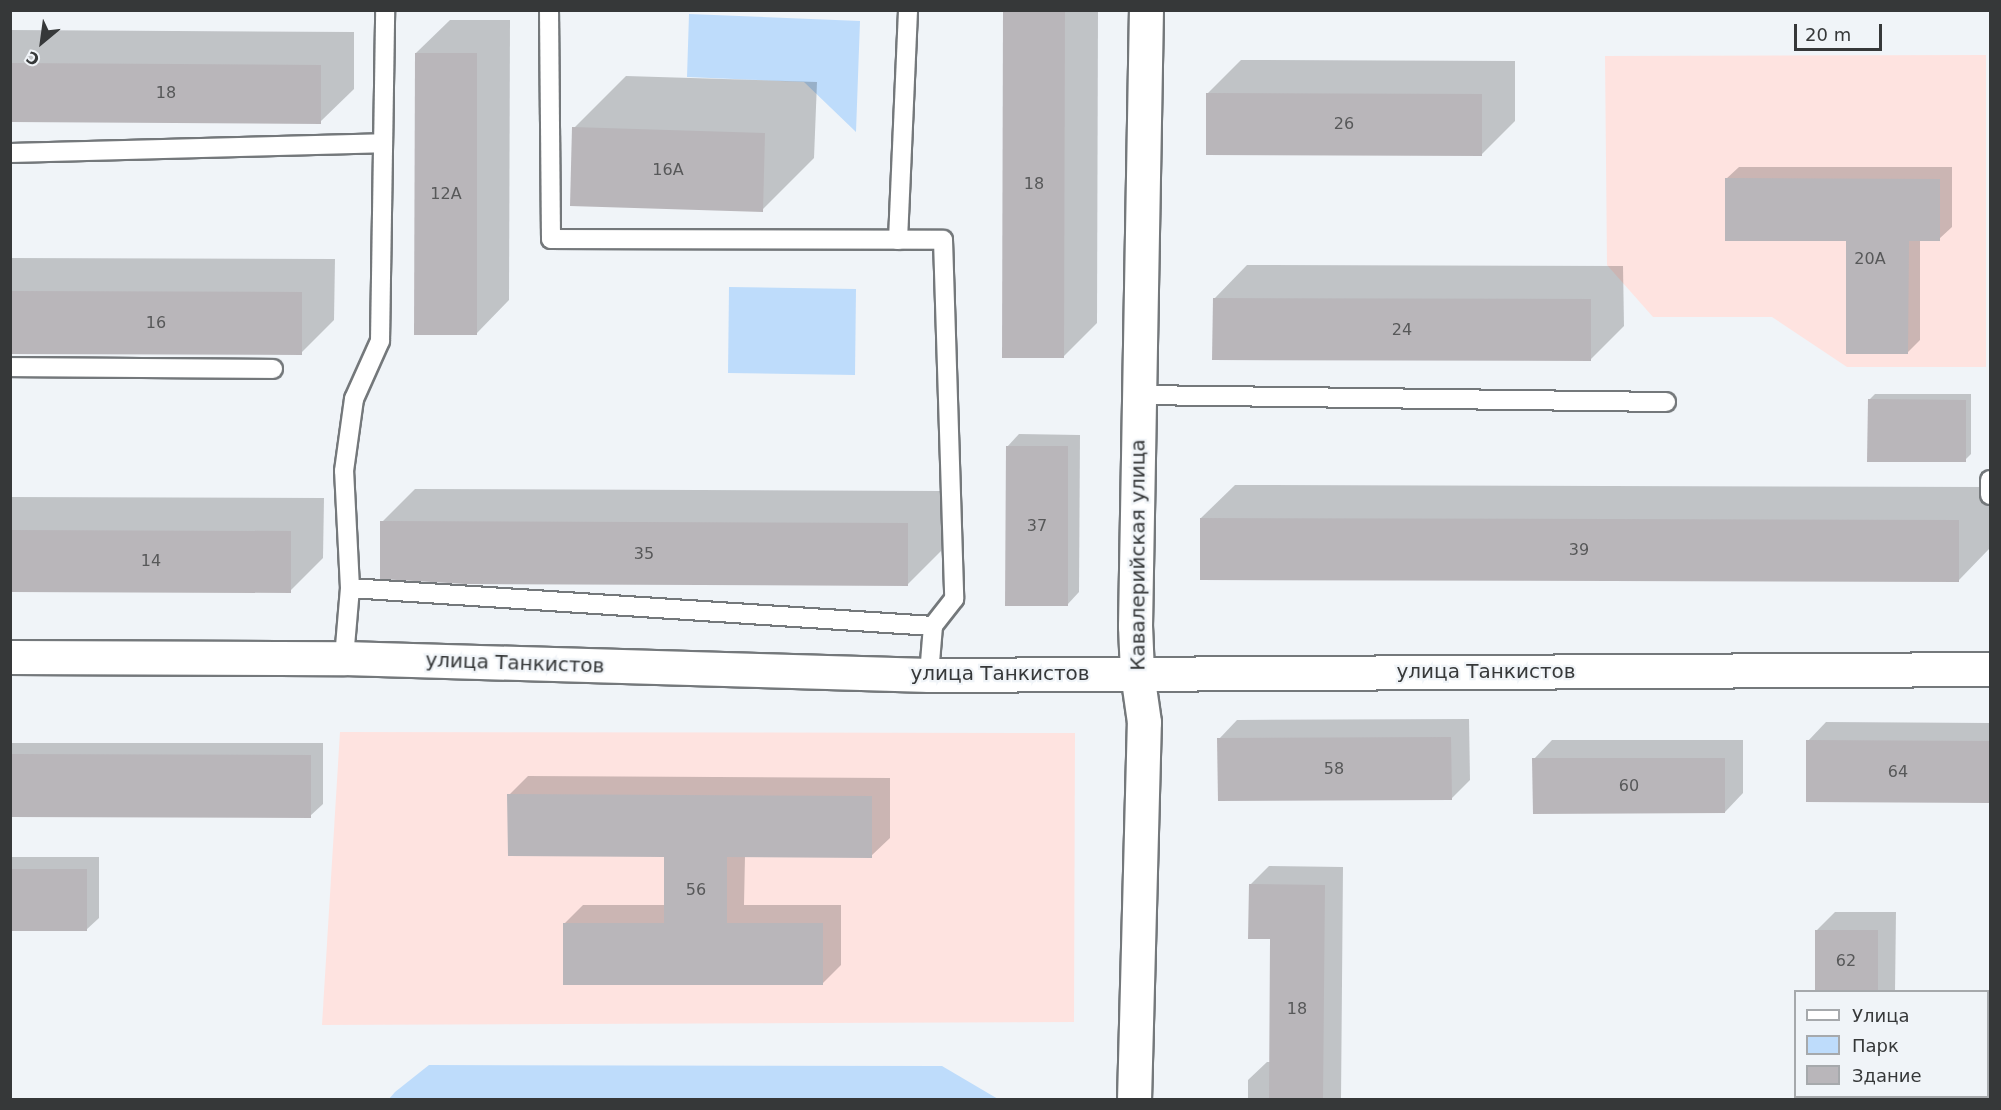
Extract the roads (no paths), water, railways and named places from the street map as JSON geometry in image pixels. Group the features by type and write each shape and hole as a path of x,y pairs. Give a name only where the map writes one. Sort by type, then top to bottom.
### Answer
{"street":[{"name":"Кавалерийская улица","path":"1134,1100 1144,722 1137,673 1135,626 1146,10"},
{"name":"улица Танкистов","path":"10,657 344,658 929,675 1990,669"}],"lane":[{"path":"344,658 350,588 344,471 354,399 380,341 385,10"},
{"path":"549,10 551,239 943,240 954,599 933,626 929,675"},
{"path":"898,240 908,10"},
{"path":"10,153 383,143"},
{"path":"10,367 273,369"},
{"path":"1139,395 1666,402"},
{"path":"1990,480 1990,495"},
{"path":"350,588 933,626"}]}
